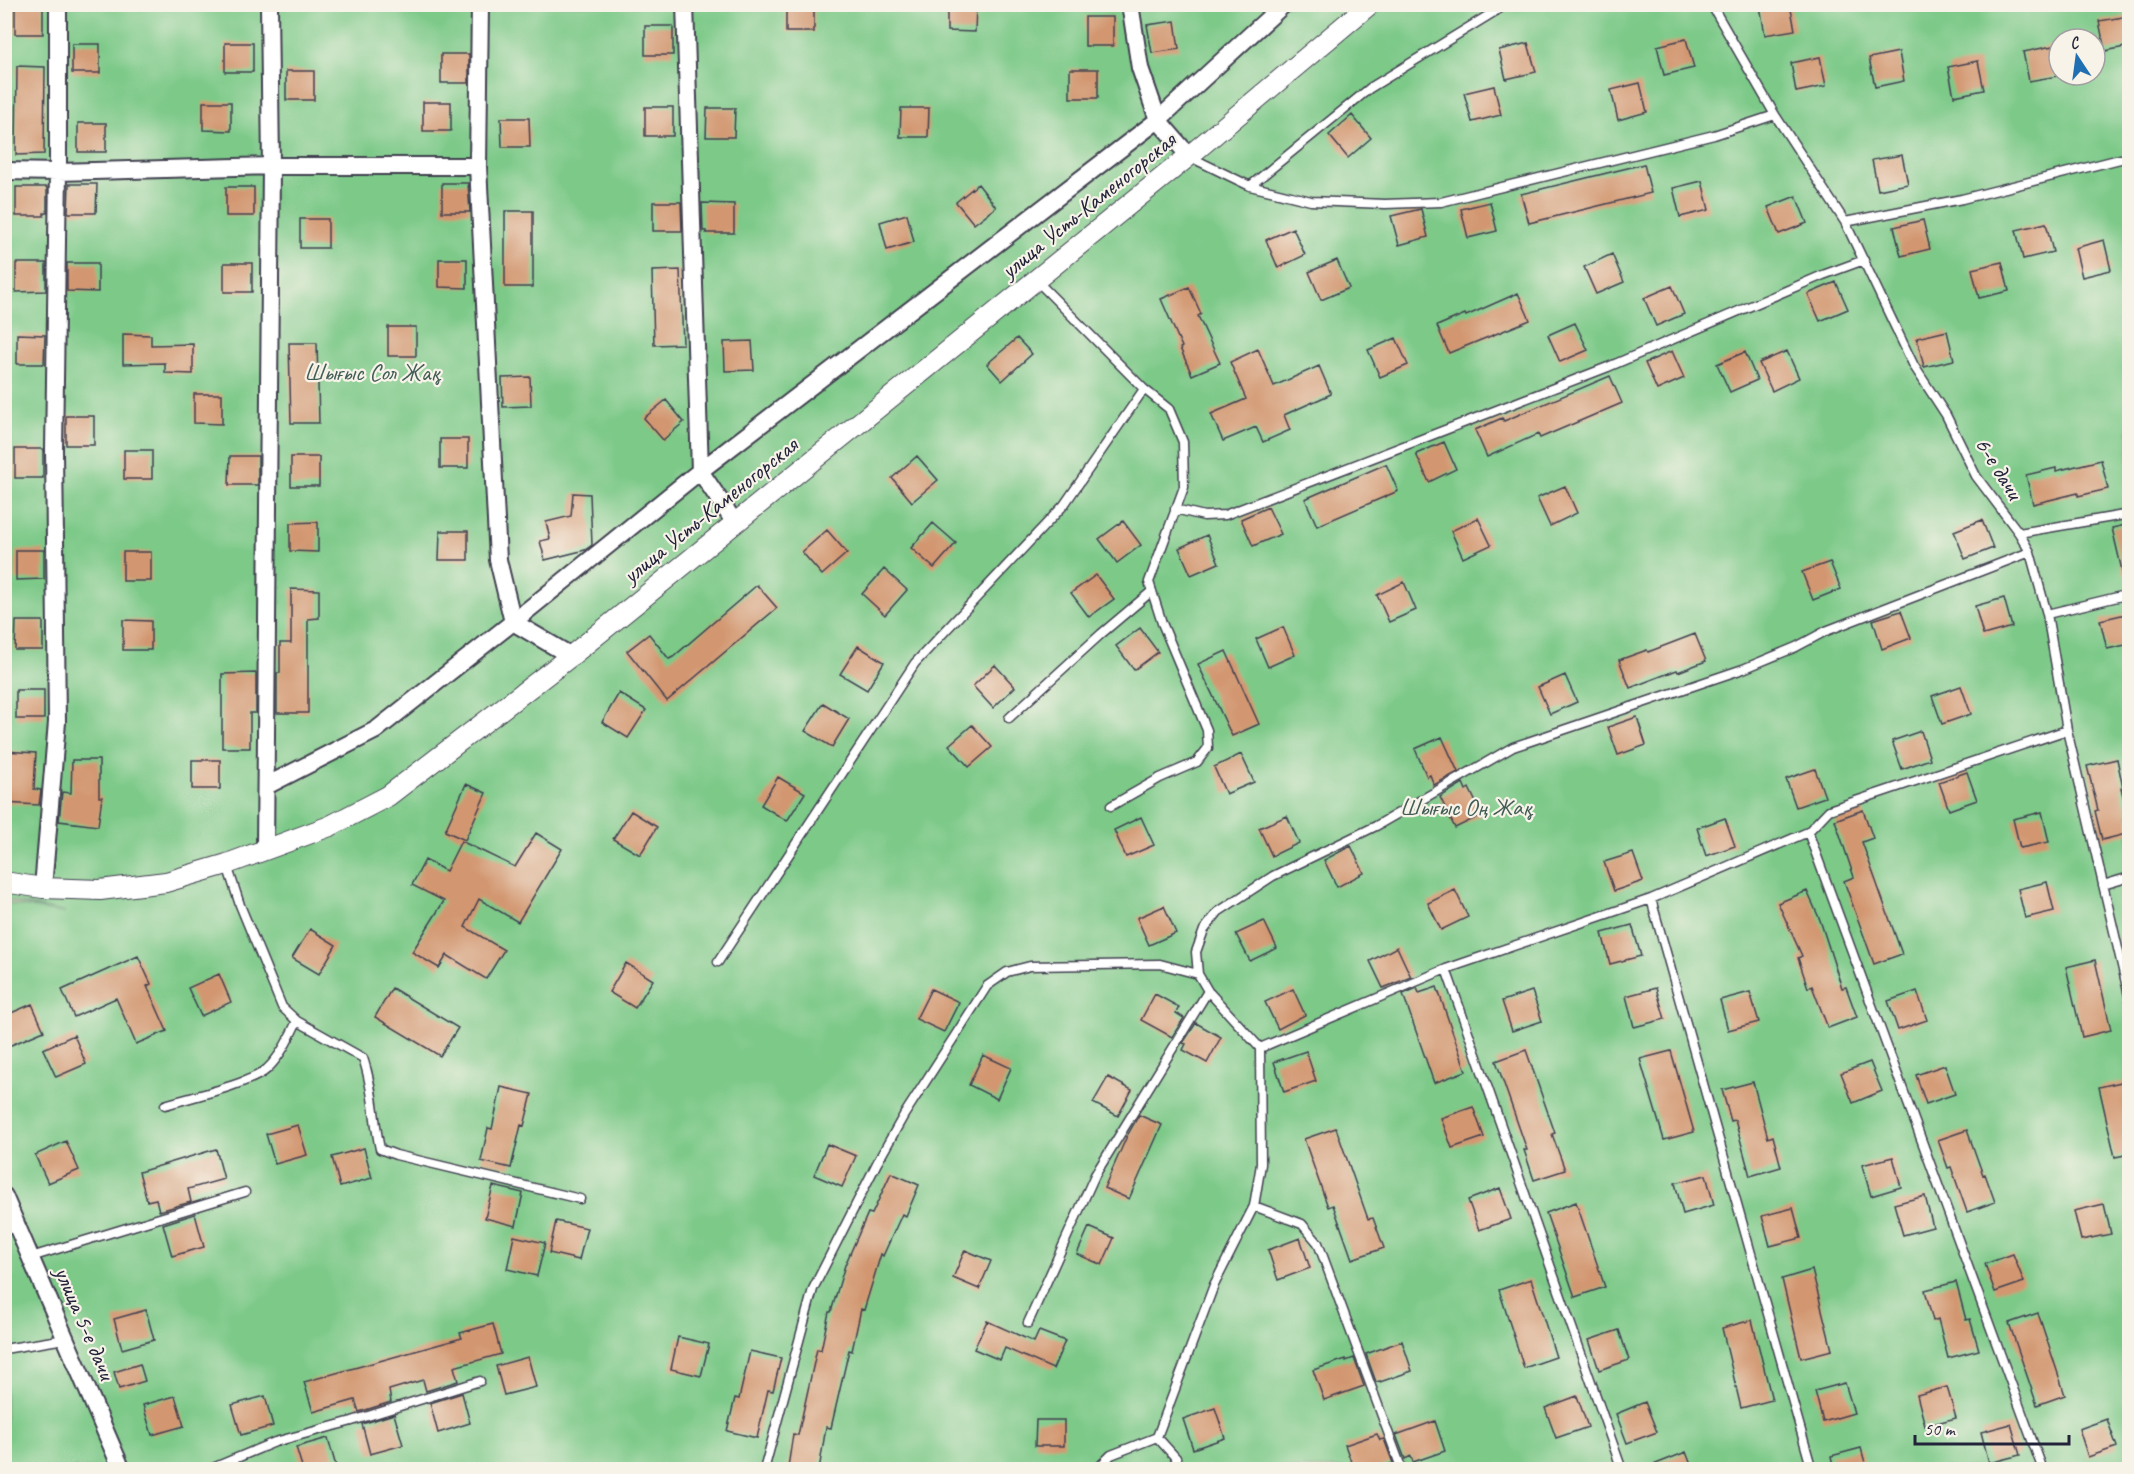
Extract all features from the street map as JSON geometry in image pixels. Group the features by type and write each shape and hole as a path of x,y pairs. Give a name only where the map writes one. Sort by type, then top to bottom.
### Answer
{"street":[{"path":"43,888 57,722 54,450 58,4"},
{"path":"265,850 271,166 269,4"},
{"path":"480,4 478,166 497,549 513,622 571,656"},
{"path":"685,4 700,471 735,523"},
{"path":"1130,4 1140,68 1158,120 1189,156"},
{"path":"266,786 376,730 700,471 1158,120 1284,4"},
{"name":"улица Усть-Каменогорская","path":"4,882 43,888 100,890 166,882 227,864 330,826 388,796 571,656 1189,156 1370,4"},
{"path":"4,171 58,172 271,166 478,166"},
{"name":"улица 5-е дачи","path":"4,1196 122,1470"}],"lane":[{"path":"1250,186 1370,88 1507,4"},
{"name":"6-е дачи","path":"1711,4 1775,115 1845,222 1914,366 1946,415 1976,476 2019,533 2030,552 2048,614 2067,730 2130,1000"},
{"path":"1189,156 1250,186 1311,201 1384,204 1441,202 1714,135 1775,115"},
{"path":"1845,222 1962,199 2120,159 2130,159"},
{"path":"1176,509 1204,516 1225,515 1608,367 1864,260"},
{"path":"1036,279 1144,389 1169,409 1183,441 1184,487 1149,582 1162,623 1207,730 1208,748 1197,762 1160,778 1111,806"},
{"path":"718,962 915,663 1064,505 1144,389"},
{"path":"2019,533 2130,514"},
{"path":"1096,1470 1111,1455 1157,1437 1214,1285 1254,1206 1261,1164 1260,1048 1208,991 1198,974 1196,952 1204,930 1218,912 1273,876 1376,826 1513,747 1743,669 1796,647 1826,631 2030,552"},
{"path":"1009,718 1152,591"},
{"path":"2048,614 2130,594"},
{"path":"1260,1048 1446,969 1652,899 1808,832 1829,810 2067,730"},
{"path":"1808,832 2043,1470"},
{"path":"227,864 240,905 282,1007 297,1021 363,1058 371,1081 380,1149 396,1155 580,1199"},
{"path":"2103,885 2130,877"},
{"path":"1652,899 1812,1470"},
{"path":"764,1470 813,1289 904,1115 987,986 1007,972 1030,966 1160,964 1198,974"},
{"path":"1446,969 1622,1470"},
{"path":"1028,1323 1095,1175 1208,991"},
{"path":"165,1105 248,1080 266,1071 281,1053 297,1021"},
{"path":"31,1257 245,1192"},
{"path":"1254,1206 1302,1224 1318,1243 1402,1470"},
{"path":"4,1349 65,1339"},
{"path":"208,1470 275,1442 352,1421 480,1381"},
{"path":"1157,1437 1176,1458 1181,1470"}],"green space":[{"name":"Шығыс Оң Жақ","path":"5,5 2129,5 2129,1469 5,1469 4,903 65,913 5,900"}],"building":[{"path":"786,4 814,4 814,32 786,32"},
{"path":"947,4 976,4 975,32 947,31"},
{"path":"1790,4 1795,30 1765,35 1760,6"},
{"path":"15,5 43,5 43,34 15,34"},
{"path":"2130,16 2130,46 2107,51 2107,27 2100,27 2099,21"},
{"path":"1085,17 1113,17 1113,46 1085,46"},
{"path":"1175,21 1179,49 1152,53 1147,25"},
{"path":"645,26 673,26 673,55 645,55"},
{"path":"1686,39 1694,68 1664,75 1657,46"},
{"path":"225,43 253,43 253,72 225,72"},
{"path":"1528,43 1536,72 1506,79 1499,50"},
{"path":"72,44 100,44 100,73 72,73"},
{"path":"2047,47 2047,78 2029,81 2023,52"},
{"path":"1899,52 1904,81 1875,87 1869,58"},
{"path":"441,54 469,54 469,83 441,83"},
{"path":"1820,57 1826,86 1796,92 1791,63"},
{"path":"1978,61 1984,90 1954,96 1948,67"},
{"path":"17,66 45,67 44,154 16,155"},
{"path":"1070,69 1098,69 1098,98 1070,98"},
{"path":"286,71 314,71 314,100 286,100"},
{"path":"1640,83 1647,112 1618,120 1611,90"},
{"path":"1494,86 1501,115 1472,122 1464,93"},
{"path":"203,102 231,102 231,131 203,130"},
{"path":"423,102 451,102 451,131 423,131"},
{"path":"645,107 673,107 673,136 645,136"},
{"path":"707,108 735,108 734,137 706,137"},
{"path":"901,108 929,108 928,137 900,137"},
{"path":"1352,115 1371,138 1348,158 1329,135"},
{"path":"501,118 529,118 530,147 502,147"},
{"path":"78,123 106,123 106,152 78,152"},
{"path":"1902,155 1908,184 1878,190 1872,160"},
{"path":"1644,164 1651,193 1529,223 1521,194"},
{"path":"1702,181 1709,210 1680,217 1673,188"},
{"path":"442,183 468,183 470,212 442,212"},
{"path":"69,184 97,184 96,213 68,213"},
{"path":"978,184 996,207 974,224 956,202"},
{"path":"16,187 47,187 47,213 44,213 44,216 16,216"},
{"path":"226,187 254,187 254,216 226,216"},
{"path":"1796,196 1807,223 1779,234 1768,207"},
{"path":"653,202 681,202 682,231 653,231"},
{"path":"1490,202 1497,231 1468,238 1461,209"},
{"path":"702,203 734,204 734,233 706,233 703,231"},
{"path":"1421,209 1428,237 1399,245 1391,216"},
{"path":"505,211 533,211 533,287 505,287"},
{"path":"907,214 914,242 887,250 880,222"},
{"path":"300,219 328,219 328,248 300,248"},
{"path":"1923,220 1930,249 1901,256 1894,227"},
{"path":"2046,223 2053,252 2023,259 2016,230"},
{"path":"1293,228 1305,255 1278,268 1266,240"},
{"path":"2104,240 2111,270 2082,277 2075,248"},
{"path":"1612,254 1624,282 1596,294 1584,267"},
{"path":"439,259 467,259 467,288 439,287"},
{"path":"1337,260 1349,288 1321,300 1309,272"},
{"path":"2002,262 2009,291 1979,298 1972,269"},
{"path":"16,263 46,263 46,291 16,292"},
{"path":"67,263 98,263 98,292 67,291"},
{"path":"224,263 252,263 252,292 224,292"},
{"path":"680,270 683,344 654,345 652,271"},
{"path":"1836,282 1848,309 1820,321 1808,294"},
{"path":"1672,286 1684,314 1656,326 1644,298"},
{"path":"1189,287 1201,314 1198,316 1220,363 1192,375 1161,299"},
{"path":"1518,293 1530,320 1449,353 1437,326"},
{"path":"1575,323 1588,350 1560,362 1548,335"},
{"path":"388,327 416,327 416,356 388,356"},
{"path":"1947,331 1954,360 1924,367 1917,338"},
{"path":"17,334 45,335 44,364 17,364"},
{"path":"123,334 151,335 151,345 193,344 193,374 165,373 165,363 123,364"},
{"path":"1017,338 1032,354 1002,381 987,364"},
{"path":"1396,338 1408,365 1380,377 1368,350"},
{"path":"752,341 754,370 725,371 724,342"},
{"path":"289,343 317,343 319,423 291,423"},
{"path":"1258,349 1274,386 1319,366 1331,394 1284,415 1290,430 1263,442 1256,427 1223,441 1211,414 1246,399 1230,362"},
{"path":"1672,351 1684,378 1657,390 1645,363"},
{"path":"1787,351 1799,378 1772,391 1759,363"},
{"path":"1745,352 1757,380 1730,392 1717,364"},
{"path":"1610,376 1622,403 1540,438 1538,434 1487,457 1475,430 1502,418 1504,421"},
{"path":"530,377 531,406 503,407 502,378"},
{"path":"194,394 222,394 222,424 194,423"},
{"path":"666,400 684,422 663,440 644,418"},
{"path":"66,416 94,416 94,445 66,445"},
{"path":"440,439 468,439 468,468 440,468"},
{"path":"1444,442 1456,469 1429,482 1416,454"},
{"path":"15,449 43,449 43,478 15,478"},
{"path":"124,450 152,450 152,479 124,479"},
{"path":"230,456 258,456 258,485 229,485"},
{"path":"917,456 938,480 912,502 892,478"},
{"path":"291,457 319,457 319,486 291,486"},
{"path":"2101,460 2108,489 2078,496 2078,493 2033,504 2026,475 2056,468 2056,471"},
{"path":"1386,464 1398,491 1317,526 1305,499"},
{"path":"1565,486 1577,513 1550,526 1537,498"},
{"path":"573,493 590,494 592,545 585,550 545,560 540,541 550,539 546,522 571,516"},
{"path":"1268,507 1281,534 1253,546 1241,519"},
{"path":"1478,518 1491,545 1463,558 1451,531"},
{"path":"1982,520 1993,548 1965,559 1954,531"},
{"path":"1123,521 1141,545 1117,563 1099,539"},
{"path":"318,522 318,552 290,551 290,523"},
{"path":"933,523 956,543 934,568 911,548"},
{"path":"2130,524 2130,574 2123,575 2112,528"},
{"path":"827,530 847,553 822,575 802,552"},
{"path":"440,531 468,531 468,560 439,560"},
{"path":"1207,535 1219,563 1191,575 1179,548"},
{"path":"16,550 44,550 44,579 16,580"},
{"path":"123,552 151,552 151,581 123,581"},
{"path":"1830,562 1841,589 1813,600 1802,572"},
{"path":"884,569 907,590 885,615 862,594"},
{"path":"1096,575 1114,599 1089,617 1071,593"},
{"path":"1404,582 1416,610 1389,622 1377,595"},
{"path":"757,585 777,608 667,701 627,651 649,634 669,659 673,657"},
{"path":"291,589 319,590 319,618 308,619 308,713 277,713 280,643 291,643"},
{"path":"2004,598 2012,627 1983,635 1975,606"},
{"path":"1901,611 1911,638 1882,649 1873,620"},
{"path":"2130,613 2130,644 2107,649 2100,620"},
{"path":"123,620 151,621 151,650 123,650"},
{"path":"16,621 43,621 43,650 15,650"},
{"path":"1283,627 1295,655 1268,667 1256,639"},
{"path":"1140,628 1158,652 1134,670 1116,646"},
{"path":"1695,634 1706,661 1630,688 1619,660 1647,650 1648,652"},
{"path":"858,646 884,662 867,690 840,674"},
{"path":"1226,651 1259,724 1232,736 1198,664"},
{"path":"995,665 1015,687 993,708 973,686"},
{"path":"256,673 256,713 250,713 250,748 222,748 222,674"},
{"path":"1565,675 1577,702 1550,714 1538,687"},
{"path":"1961,686 1971,714 1942,724 1932,696"},
{"path":"16,690 44,690 44,719 16,719"},
{"path":"619,693 646,710 628,738 602,722"},
{"path":"823,703 849,719 832,747 805,731"},
{"path":"1637,717 1646,745 1618,755 1608,727"},
{"path":"972,725 992,747 969,767 949,745"},
{"path":"1921,731 1930,759 1902,769 1892,741"},
{"path":"1442,737 1458,772 1434,785 1430,775 1427,777 1415,749"},
{"path":"4,751 36,753 34,789 41,790 39,805 4,803"},
{"path":"1241,754 1254,782 1226,794 1214,767"},
{"path":"2117,759 2130,833 2102,840 2095,811 2098,810 2087,766"},
{"path":"72,760 99,760 99,797 102,797 98,826 59,821 62,792 71,793"},
{"path":"192,760 220,760 220,789 192,789"},
{"path":"1815,769 1825,797 1796,807 1786,779"},
{"path":"1967,772 1977,800 1949,810 1939,782"},
{"path":"778,777 805,793 787,821 761,805"},
{"path":"1463,783 1466,790 1469,788 1482,815 1455,828 1440,797"},
{"path":"466,784 486,793 465,840 445,831"},
{"path":"1863,810 1873,838 1862,842 1902,954 1874,964 1844,881 1854,877 1835,820"},
{"path":"631,811 657,827 640,855 613,839"},
{"path":"2042,812 2049,842 2020,848 2013,819"},
{"path":"1287,816 1299,843 1272,856 1259,828"},
{"path":"1141,817 1154,845 1126,857 1114,830"},
{"path":"1725,818 1735,846 1706,856 1697,828"},
{"path":"536,833 562,849 518,922 479,899 465,927 504,950 486,979 447,955 439,968 412,952 444,901 412,885 425,860 446,871 461,841 515,867"},
{"path":"1351,846 1364,873 1337,887 1324,860"},
{"path":"1633,853 1643,881 1614,891 1604,862"},
{"path":"2047,882 2054,911 2025,918 2018,889"},
{"path":"1455,890 1468,917 1441,930 1428,903"},
{"path":"1807,891 1820,920 1842,988 1846,987 1857,1017 1828,1028 1812,986 1808,988 1798,958 1802,956 1778,903"},
{"path":"1164,906 1176,933 1149,945 1137,918"},
{"path":"1264,921 1277,948 1250,961 1236,934"},
{"path":"1632,925 1641,956 1610,964 1602,933"},
{"path":"310,929 336,945 319,974 292,958"},
{"path":"1397,947 1411,977 1383,988 1370,961"},
{"path":"138,956 151,984 147,986 167,1031 136,1044 116,998 74,1017 62,990"},
{"path":"2095,960 2111,1030 2082,1037 2066,967"},
{"path":"626,963 653,980 635,1008 609,992"},
{"path":"219,974 231,1002 201,1016 188,988"},
{"path":"1437,987 1466,1071 1434,1083 1403,994 1417,988 1419,993"},
{"path":"392,988 458,1028 440,1056 375,1017"},
{"path":"1656,988 1665,1019 1634,1027 1626,996"},
{"path":"931,989 959,1002 944,1032 916,1019"},
{"path":"1293,989 1305,1015 1278,1029 1265,1002"},
{"path":"1532,991 1542,1021 1512,1031 1502,1001"},
{"path":"1917,991 1927,1020 1898,1030 1888,1001"},
{"path":"1750,992 1759,1022 1728,1030 1720,1000"},
{"path":"1155,994 1179,1007 1176,1013 1184,1018 1172,1037 1141,1020"},
{"path":"32,1004 44,1031 4,1048 4,1016"},
{"path":"1196,1023 1221,1037 1207,1063 1183,1050 1186,1044 1183,1043"},
{"path":"74,1035 86,1064 56,1077 43,1049"},
{"path":"1526,1050 1555,1133 1552,1134 1565,1170 1534,1180 1524,1150 1527,1150 1496,1061"},
{"path":"1306,1051 1316,1081 1284,1092 1274,1062"},
{"path":"1671,1051 1694,1132 1664,1140 1640,1059"},
{"path":"983,1055 1011,1068 997,1099 969,1085"},
{"path":"1870,1062 1882,1091 1853,1103 1841,1073"},
{"path":"1945,1065 1955,1094 1926,1104 1916,1075"},
{"path":"1108,1077 1132,1090 1118,1116 1093,1103"},
{"path":"2130,1080 2130,1154 2115,1157 2099,1087"},
{"path":"1753,1082 1768,1138 1773,1136 1781,1167 1750,1176 1735,1120 1731,1121 1722,1090"},
{"path":"501,1087 532,1094 524,1126 521,1125 511,1168 481,1161 488,1128 492,1129"},
{"path":"1473,1107 1484,1137 1452,1148 1441,1118"},
{"path":"1139,1115 1162,1125 1129,1199 1104,1188"},
{"path":"298,1125 307,1155 275,1164 266,1134"},
{"path":"1336,1128 1368,1219 1373,1218 1384,1248 1352,1259 1333,1205 1328,1207 1304,1139"},
{"path":"1967,1130 1995,1202 1967,1212 1951,1167 1948,1168 1938,1140"},
{"path":"66,1141 79,1170 48,1183 35,1155"},
{"path":"827,1144 856,1156 842,1187 814,1175"},
{"path":"364,1148 372,1178 340,1187 332,1157"},
{"path":"216,1149 224,1179 188,1189 191,1202 159,1211 156,1199 147,1201 139,1172"},
{"path":"1893,1157 1901,1187 1871,1196 1862,1165"},
{"path":"891,1173 919,1185 906,1216 902,1214 883,1256 881,1254 864,1310 861,1309 831,1428 826,1427 819,1470 788,1467 793,1434 798,1435 817,1349 821,1350 829,1312 831,1312 845,1265 868,1213 872,1214"},
{"path":"1706,1175 1714,1205 1683,1214 1675,1183"},
{"path":"493,1186 523,1193 516,1226 485,1218"},
{"path":"1500,1188 1511,1219 1479,1230 1468,1200"},
{"path":"1925,1196 1933,1227 1903,1235 1894,1204"},
{"path":"1576,1202 1605,1287 1575,1297 1546,1213"},
{"path":"2104,1204 2111,1234 2081,1240 2074,1211"},
{"path":"1793,1208 1801,1238 1770,1246 1762,1216"},
{"path":"195,1214 204,1247 172,1256 163,1224"},
{"path":"556,1221 587,1228 579,1260 549,1253"},
{"path":"1089,1227 1114,1238 1102,1265 1077,1254"},
{"path":"514,1236 545,1243 537,1276 507,1269"},
{"path":"1300,1238 1310,1268 1278,1280 1268,1250"},
{"path":"965,1250 991,1261 979,1289 953,1278"},
{"path":"2013,1254 2024,1282 1995,1292 1985,1264"},
{"path":"1812,1270 1832,1350 1801,1358 1782,1279"},
{"path":"1531,1279 1556,1357 1524,1368 1499,1290"},
{"path":"1956,1282 1966,1320 1970,1319 1979,1350 1948,1358 1938,1319 1933,1321 1925,1290"},
{"path":"146,1310 154,1340 122,1349 114,1319"},
{"path":"2038,1313 2065,1395 2037,1405 2009,1323"},
{"path":"1752,1320 1772,1400 1741,1408 1722,1328"},
{"path":"987,1321 1034,1342 1039,1331 1065,1341 1053,1369 1005,1348 1000,1360 974,1349"},
{"path":"493,1324 501,1354 454,1367 458,1381 426,1391 423,1380 389,1390 391,1402 359,1412 355,1400 313,1412 304,1382 462,1338 460,1333"},
{"path":"1619,1330 1629,1360 1599,1370 1589,1340"},
{"path":"678,1337 709,1344 701,1376 671,1369"},
{"path":"1402,1341 1412,1371 1376,1382 1366,1354"},
{"path":"750,1351 781,1358 773,1391 768,1390 757,1438 727,1431 735,1398 739,1399"},
{"path":"528,1357 536,1387 504,1395 496,1366"},
{"path":"1354,1358 1364,1386 1324,1400 1313,1370"},
{"path":"140,1364 145,1381 119,1389 114,1372"},
{"path":"1845,1383 1854,1413 1823,1422 1815,1391"},
{"path":"1947,1387 1956,1418 1925,1426 1917,1395"},
{"path":"462,1393 470,1423 438,1433 430,1403"},
{"path":"175,1396 184,1426 152,1435 143,1405"},
{"path":"265,1396 273,1426 241,1435 232,1405"},
{"path":"1577,1396 1588,1427 1556,1438 1545,1408"},
{"path":"1645,1402 1657,1432 1627,1443 1616,1414"},
{"path":"1215,1408 1225,1438 1193,1449 1183,1419"},
{"path":"394,1414 403,1445 370,1454 362,1424"},
{"path":"2107,1419 2117,1447 2088,1457 2079,1429"},
{"path":"1036,1420 1064,1420 1064,1446 1035,1446"},
{"path":"1435,1421 1445,1451 1413,1462 1411,1456 1405,1459 1396,1435"},
{"path":"2011,1424 2020,1455 1989,1463 1981,1432"},
{"path":"1377,1434 1380,1440 1384,1439 1393,1463 1373,1470 1354,1470 1345,1445"},
{"path":"328,1438 337,1470 303,1470 296,1447"},
{"path":"1861,1448 1867,1470 1834,1470 1831,1456"},
{"path":"1686,1452 1693,1470 1643,1470 1643,1469"}],"park label":[{"name":"Шығыс Сол Жақ","path":"372,372"}]}
